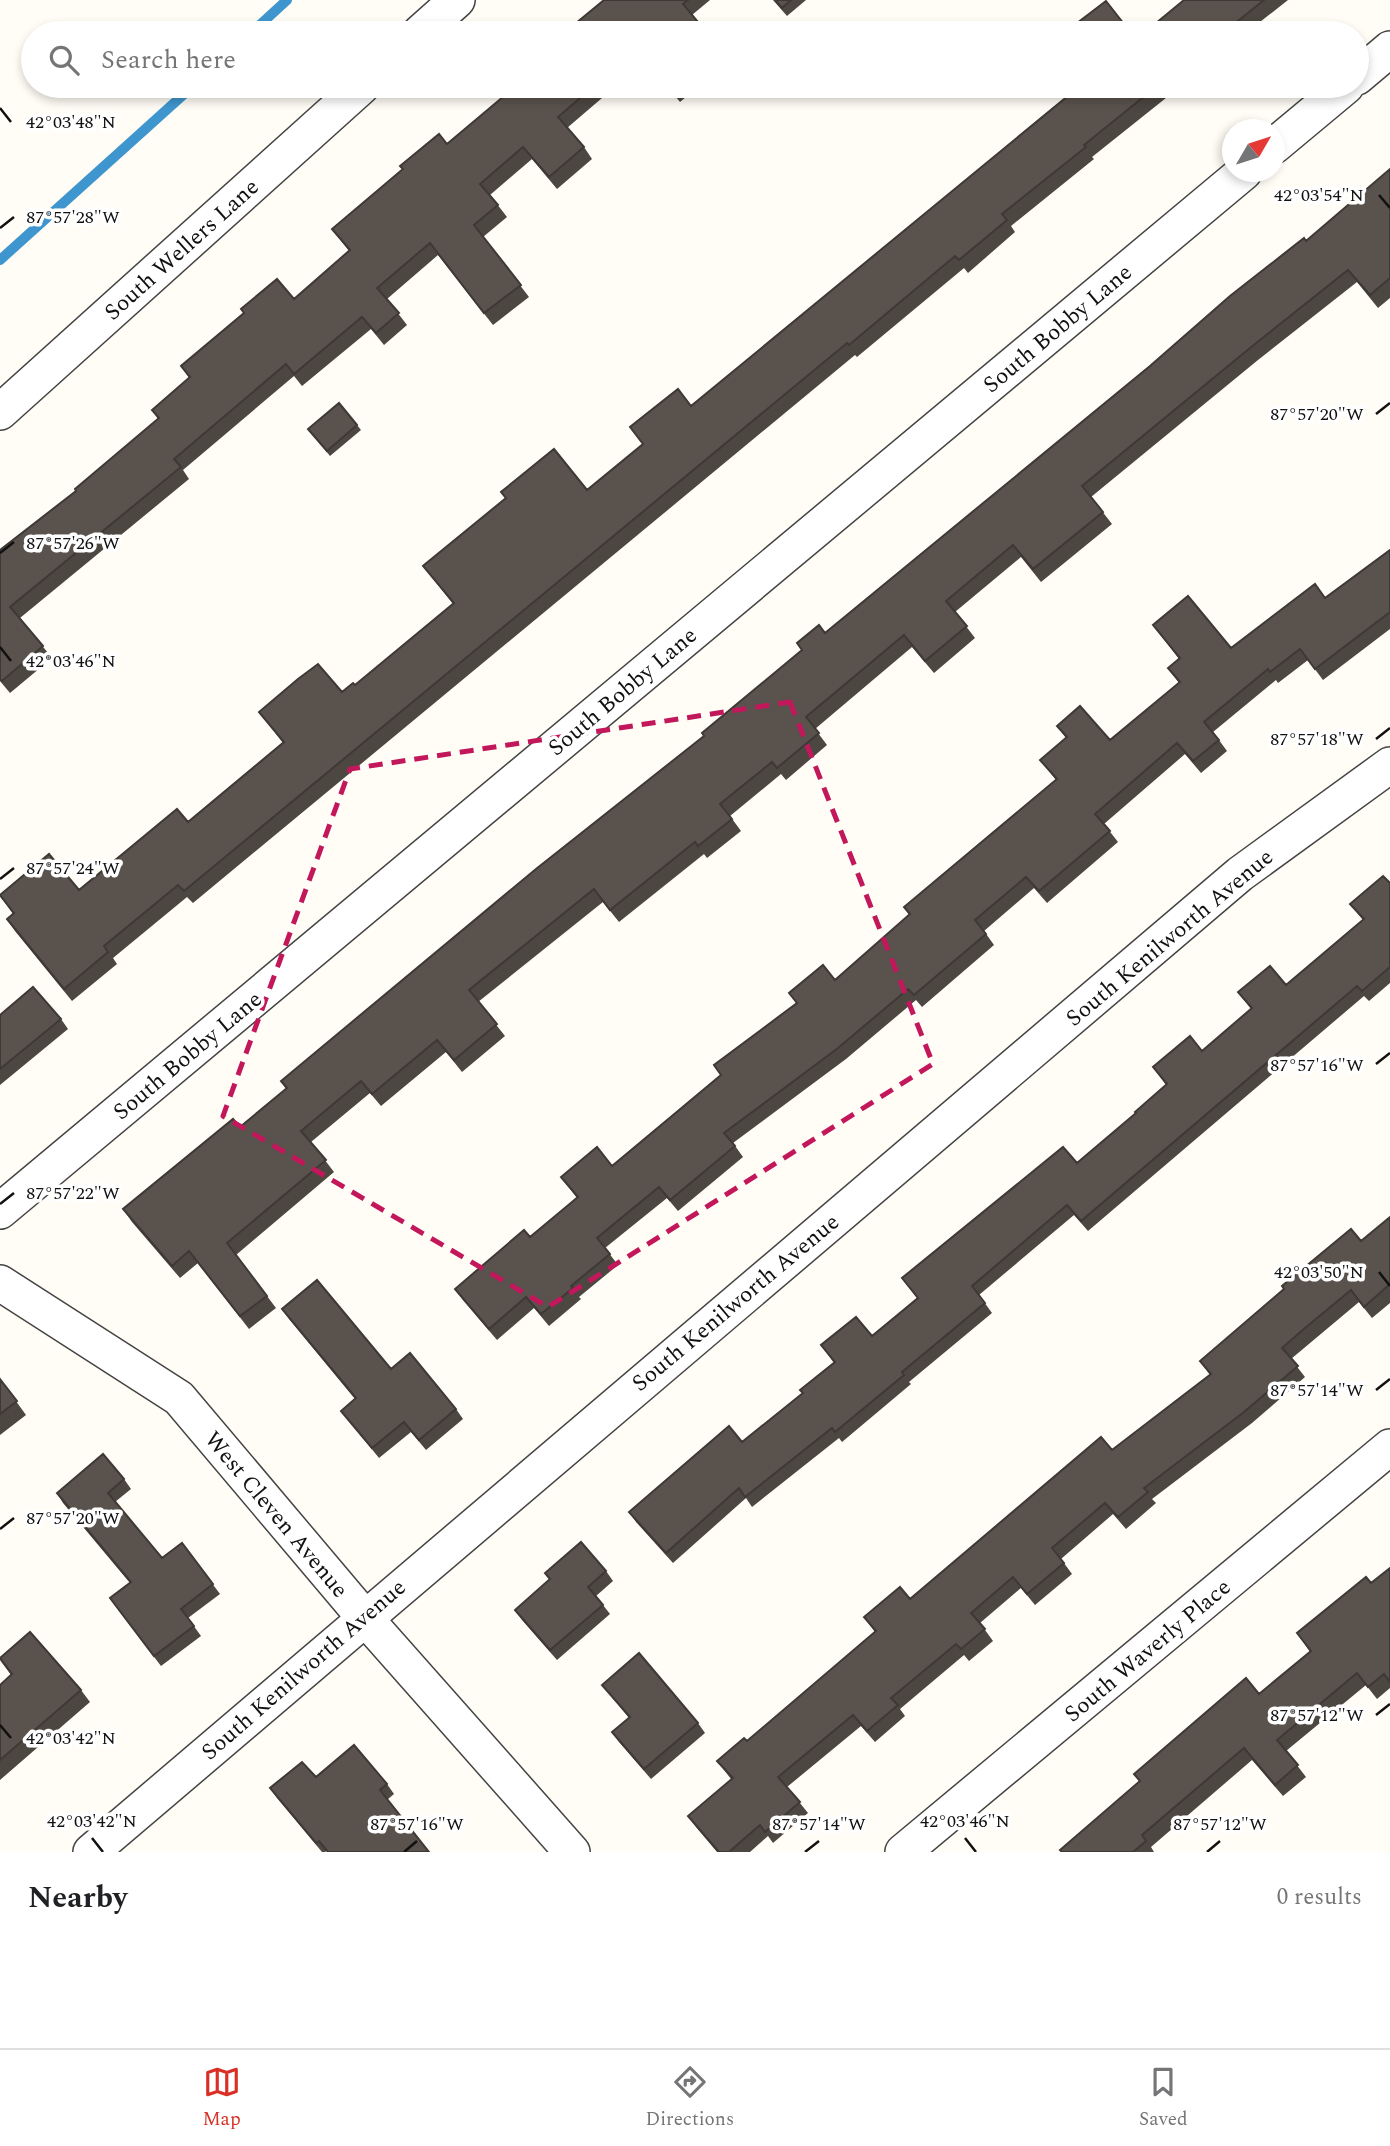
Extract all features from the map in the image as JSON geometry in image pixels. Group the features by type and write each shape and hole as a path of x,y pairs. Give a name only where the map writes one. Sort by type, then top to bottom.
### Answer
{"street":[{"path":"433,21 457,0"},
{"path":"1369,67 1390,49"},
{"name":"South Wellers Lane","path":"0,412 349,98"},
{"path":"1285,138 1332,98"},
{"name":"South Bobby Lane","path":"0,1211 1232,182"},
{"name":"South Kenilworth Avenue","path":"91,1852 1240,874 1390,765"},
{"name":"West Cleven Avenue","path":"0,1283 179,1398 363,1618 572,1852"},
{"name":"South Waverly Place","path":"903,1852 1390,1447"}],"highlighted area":[{"path":"790,702 933,1064 548,1307 223,1116 350,769"}],"building":[{"path":"604,0 688,0 683,4 697,21 579,21"},
{"path":"775,0 791,0 782,8"},
{"path":"1184,0 1264,0 1238,21 1159,21"},
{"path":"1106,1 1122,21 1080,21"},
{"path":"502,98 580,98 558,117 584,147 549,177 523,147 480,184 498,205 474,225 521,285 484,313 430,243 377,288 399,313 376,333 362,317 294,374 286,364 174,459 181,467 10,607 43,646 2,681 0,550 76,491 75,489 159,418 152,410 190,377 181,366 244,313 241,309 277,279 294,299 350,250 332,229 403,169 400,166 439,134 447,144"},
{"path":"1065,98 1142,98 1002,214 1007,220 959,260 955,256 849,345 847,343 184,891 178,885 104,946 108,952 64,989 7,919 14,913 0,895 49,854 79,890 177,809 188,822 284,742 259,712 298,679 318,664 342,692 353,683 355,685 454,603 423,566 506,498 501,492 554,449 587,490 643,444 630,427 678,389 691,406"},
{"path":"1390,169 1390,278 1370,295 1348,270 1082,486 1103,512 1033,569 1013,545 946,601 967,626 925,661 904,635 806,717 819,733 777,768 772,762 720,804 732,819 698,846 695,842 610,910 594,889 469,990 497,1024 454,1060 437,1040 372,1094 361,1081 301,1131 326,1160 227,1243 267,1296 240,1316 189,1251 172,1266 123,1209 233,1119 240,1127 287,1088 281,1081 536,869 704,736 702,733 802,650 797,643 819,625 825,633 1150,366 1230,296 1304,238 1306,241"},
{"path":"339,403 357,425 327,451 308,429"},
{"path":"1390,550 1390,612 1315,669 1300,649 1270,672 1268,669 1204,722 1219,740 1193,761 1177,743 1095,814 1110,831 1039,891 1026,877 975,920 986,934 914,995 908,989 838,1048 724,1133 735,1146 670,1200 659,1187 597,1238 610,1254 541,1314 526,1297 489,1329 455,1289 524,1230 530,1237 578,1197 561,1177 597,1147 612,1166 721,1075 714,1065 797,1003 789,993 823,965 835,980 910,914 904,907 1057,779 1040,760 1067,737 1057,726 1080,706 1110,740 1180,682 1168,668 1180,658 1153,625 1188,596 1231,648 1315,584 1325,598"},
{"path":"1383,876 1390,883 1390,967 1362,991 1357,986 1081,1221 1067,1205 972,1286 985,1303 835,1432 832,1428 745,1497 739,1488 666,1553 629,1512 729,1426 742,1442 803,1393 800,1390 835,1362 821,1345 856,1317 872,1336 918,1298 902,1278 1063,1147 1077,1163 1167,1084 1153,1067 1190,1036 1202,1051 1252,1008 1238,992 1270,966 1286,985 1364,919 1350,904"},
{"path":"33,987 61,1019 0,1069 0,1015"},
{"path":"1390,1217 1390,1284 1364,1307 1351,1290 1305,1328 1282,1348 1298,1366 1244,1412 1144,1488 1148,1492 1118,1517 1105,1503 1052,1548 1064,1563 1027,1594 1013,1577 971,1613 985,1629 961,1649 956,1644 891,1698 898,1705 867,1731 853,1715 778,1777 800,1802 765,1832 760,1825 729,1852 719,1852 688,1816 733,1778 717,1761 744,1738 747,1741 876,1631 864,1617 900,1587 910,1599 1101,1437 1112,1450 1211,1374 1200,1361 1284,1289 1282,1286 1351,1229 1361,1241"},
{"path":"317,1280 391,1369 410,1353 456,1409 419,1440 404,1422 372,1448 341,1411 356,1398 282,1309"},
{"path":"0,1379 17,1401 0,1414"},
{"path":"103,1454 124,1479 108,1493 162,1558 182,1543 213,1584 181,1609 194,1626 154,1656 110,1598 131,1582 57,1493"},
{"path":"581,1542 606,1571 588,1587 603,1605 550,1650 515,1610 550,1579 545,1573"},
{"path":"1390,1568 1390,1682 1384,1674 1368,1687 1357,1673 1277,1740 1298,1765 1275,1785 1244,1748 1142,1835 1146,1841 1133,1852 1060,1850 1140,1781 1134,1774 1246,1678 1259,1694 1311,1651 1297,1633 1366,1577 1371,1583"},
{"path":"30,1632 81,1690 0,1760 0,1685 12,1674 0,1658"},
{"path":"639,1653 698,1723 644,1769 612,1732 630,1717 602,1685"},
{"path":"354,1745 387,1784 380,1790 429,1852 328,1852 319,1841 316,1843 270,1788 302,1762 316,1777"}],"waterway":[{"path":"264,21 287,0"},
{"path":"0,260 180,98"}]}
